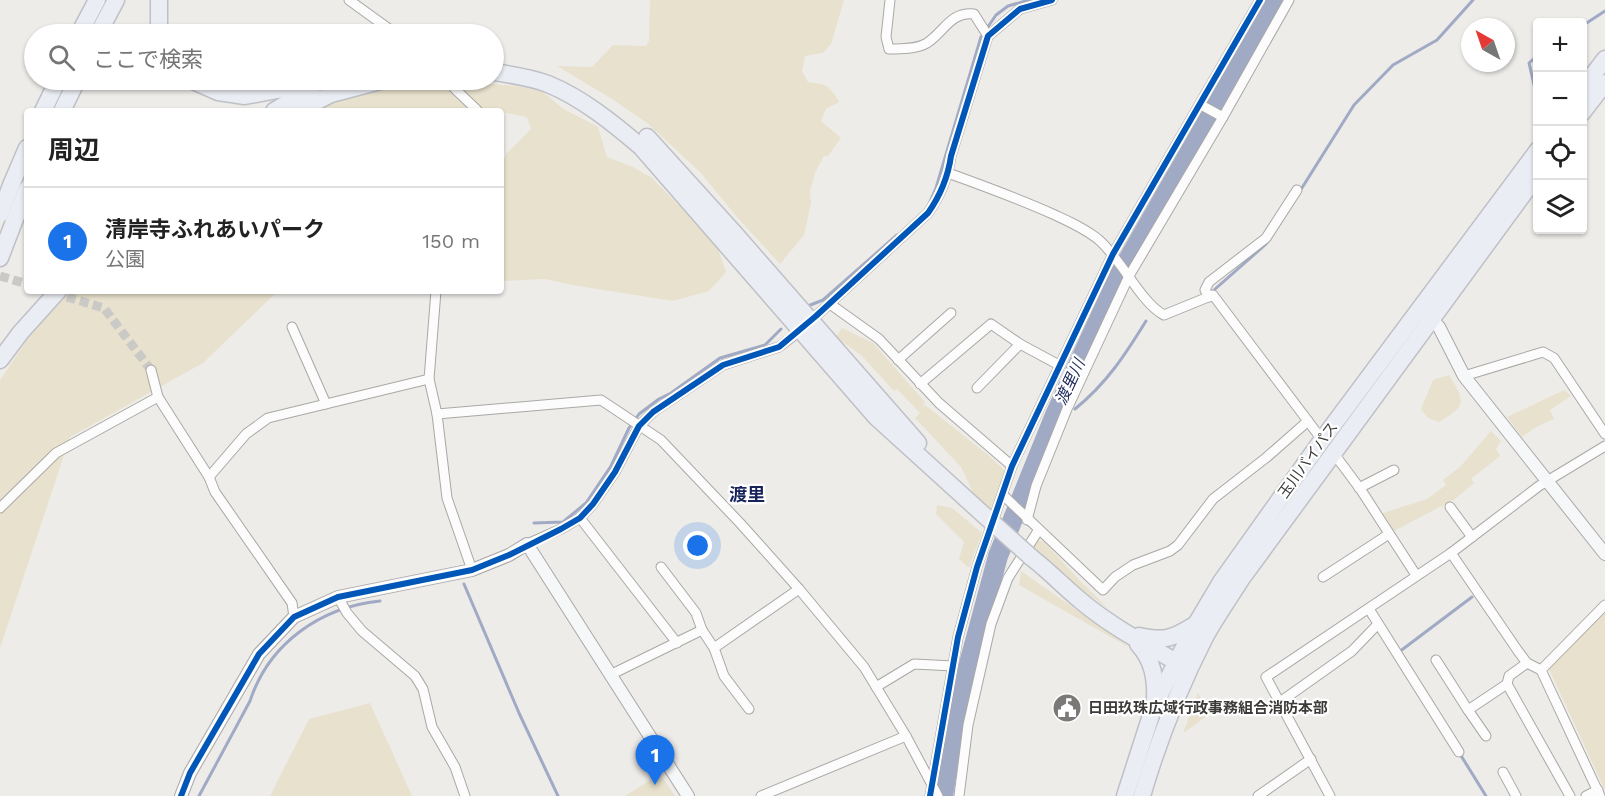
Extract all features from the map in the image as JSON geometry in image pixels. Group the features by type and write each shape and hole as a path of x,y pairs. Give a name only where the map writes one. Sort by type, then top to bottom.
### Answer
{"highway":[{"path":"84,24 97,0"},
{"path":"103,24 116,0"},
{"path":"159,0 159,24"},
{"path":"1587,82 1605,59"},
{"path":"504,64 538,71 568,85 620,115 645,135 735,234 965,499"},
{"path":"504,74 525,77 549,85 618,127 641,147 876,417 965,499 1060,580 1080,601 1183,666"},
{"path":"1587,106 1605,83"},
{"path":"44,108 53,90"},
{"path":"63,108 72,90"},
{"path":"214,90 245,96 278,90"},
{"path":"279,108 311,90"},
{"path":"304,108 331,94 346,90"},
{"name":"玉川バイパス","path":"1125,796 1154,706 1207,634 1269,538 1334,453 1425,313 1533,157"},
{"path":"0,258 7,219 19,186 24,162"},
{"name":"玉川バイパス","path":"1142,796 1196,624 1257,529 1322,440 1533,180"},
{"path":"0,197 24,200"},
{"path":"0,205 24,209"},
{"path":"0,360 21,332 55,294"},
{"path":"1130,634 1154,640 1167,639 1196,624"},
{"path":"1130,634 1150,658 1156,685 1154,706"}],"street":[{"path":"349,0 382,24"},
{"path":"890,0 886,37 889,49 925,44 955,16 964,14 974,14 985,32"},
{"path":"816,316 928,213 935,203 948,173 985,32 1020,9 1052,0"},
{"path":"930,796 958,637 977,567 1012,466 1113,254 1260,0"},
{"path":"1027,520 1036,486 1067,409 1130,276 1289,0"},
{"path":"456,90 475,108"},
{"path":"1201,105 1223,117"},
{"path":"948,173 1012,196 1082,228 1097,238 1113,254 1153,310 1164,315 1214,295 1334,453 1416,575"},
{"path":"1209,297 1205,290 1209,282 1266,238 1297,190"},
{"path":"436,294 429,379 437,414 447,498 472,570"},
{"path":"830,304 879,339 939,403 1012,466"},
{"path":"898,360 951,313"},
{"path":"1425,313 1439,327 1464,376 1605,554"},
{"path":"920,384 991,324 1020,344 1059,365"},
{"path":"292,327 326,404"},
{"path":"181,796 190,773 259,654 294,617 340,600 472,570 509,555 561,529 580,518 593,504 615,472 635,423 723,365 779,347 792,337"},
{"path":"977,388 1020,344"},
{"path":"1464,376 1543,352 1554,358 1605,434"},
{"path":"151,370 158,397 209,477 215,492 292,603 294,617"},
{"path":"209,477 246,434 268,418 429,379"},
{"path":"0,508 56,453 158,397"},
{"path":"437,414 601,400 661,440 740,523 864,667 906,736 938,796"},
{"path":"1002,495 1102,591 1133,565 1162,555 1178,544 1213,499 1267,457 1308,421"},
{"path":"1330,796 1266,676 1451,553 1547,482 1605,446"},
{"path":"1359,488 1394,470"},
{"path":"1450,507 1472,537"},
{"path":"580,518 677,644"},
{"path":"959,796 968,725 991,624 1008,578 1038,531"},
{"path":"1323,577 1389,534"},
{"path":"527,544 688,796"},
{"path":"1451,553 1527,663 1541,670 1599,793 1586,796"},
{"path":"661,567 696,613 702,630 714,648 724,676 749,709"},
{"path":"714,648 799,589"},
{"path":"340,600 347,613 362,631 415,676 423,689 432,727 455,767 465,796"},
{"path":"1541,670 1605,605"},
{"path":"1369,609 1459,753"},
{"path":"1280,702 1352,651 1378,624"},
{"path":"612,674 702,630"},
{"path":"1436,660 1486,736"},
{"path":"1468,710 1507,684 1509,676 1527,663"},
{"path":"876,687 914,664 953,666"},
{"path":"1507,684 1570,796"},
{"path":"761,796 906,736"},
{"path":"1258,796 1311,759"},
{"path":"1503,772 1516,796"}],"shaded area":[{"path":"650,0 844,0 831,44 823,53 805,56 802,71 808,82 827,87 839,102 826,109 821,121 841,138 828,156 824,156 815,173 804,235 780,264 700,172 647,123 557,66 592,67 613,45 646,46 649,41"},
{"path":"504,85 543,92 562,108 598,127 607,157 633,167 652,178 716,243 726,272 709,291 673,301 545,279 504,281 504,159 531,129 527,117 504,113 504,108 314,108 332,98 362,90 504,90"},
{"path":"66,294 275,294 203,363 70,437 0,648 0,380 46,312"},
{"path":"842,328 873,343 925,402 922,410 925,405 1006,472 990,512 976,499 961,467 915,418 920,413 897,389 894,391 862,356 836,337"},
{"path":"1449,375 1460,397 1459,407 1439,422 1428,418 1421,409 1433,380"},
{"path":"1564,390 1571,396 1550,410 1554,419 1536,427 1522,437 1507,417"},
{"path":"1491,431 1501,441 1496,449 1500,456 1471,479 1474,483 1455,499 1394,531 1383,513 1427,499 1446,485 1443,480 1460,467"},
{"path":"937,505 952,508 982,533 969,568 959,559 964,542 936,514"},
{"path":"1038,540 1044,542 1109,609 1069,581 1031,548"},
{"path":"1021,571 1132,649 1019,585"},
{"path":"1605,613 1605,790 1548,667"},
{"path":"1198,693 1210,714 1183,733"},
{"path":"370,703 412,796 270,796 309,719"},
{"path":"660,774 675,796 625,796"}],"waterway":[{"path":"929,204 936,188 981,37 996,15 1008,6 1029,0"},
{"name":"渡里川","path":"943,796 957,708 998,556 1055,415 1120,274 1277,0"},
{"path":"1300,191 1354,105 1393,65 1437,40 1473,0"},
{"path":"1587,23 1605,11"},
{"path":"1533,59 1529,63 1533,80"},
{"path":"808,306 823,300 897,235"},
{"path":"1214,290 1269,240"},
{"path":"1075,409 1115,368 1146,321"},
{"path":"534,523 563,522 586,503 611,466 629,428 639,414 720,358 765,345 781,329"},
{"path":"464,584 519,713 558,796"},
{"path":"1399,652 1472,597"},
{"path":"199,796 259,680 284,645 300,631 337,611 380,601"},
{"path":"1460,754 1486,796"}],"tunnel":[{"path":"0,276 24,283"},
{"path":"57,294 104,308 151,370"}],"cycle path":[{"path":"181,796 190,773 259,654 294,617 338,597 472,570 509,555 561,529 580,518 593,504 615,472 639,426 653,412 723,365 779,347 816,316 932,207 946,179 988,36 1020,9 1052,0"},
{"path":"930,796 958,637 977,567 1012,466 1113,254 1260,0"}],"place":[{"name":"日田玖珠広域行政事務組合消防本部","path":"1067,708"},
{"name":"清岸寺ふれあいパーク","path":"655,785"}],"district":[{"name":"渡里","path":"747,494"}]}
